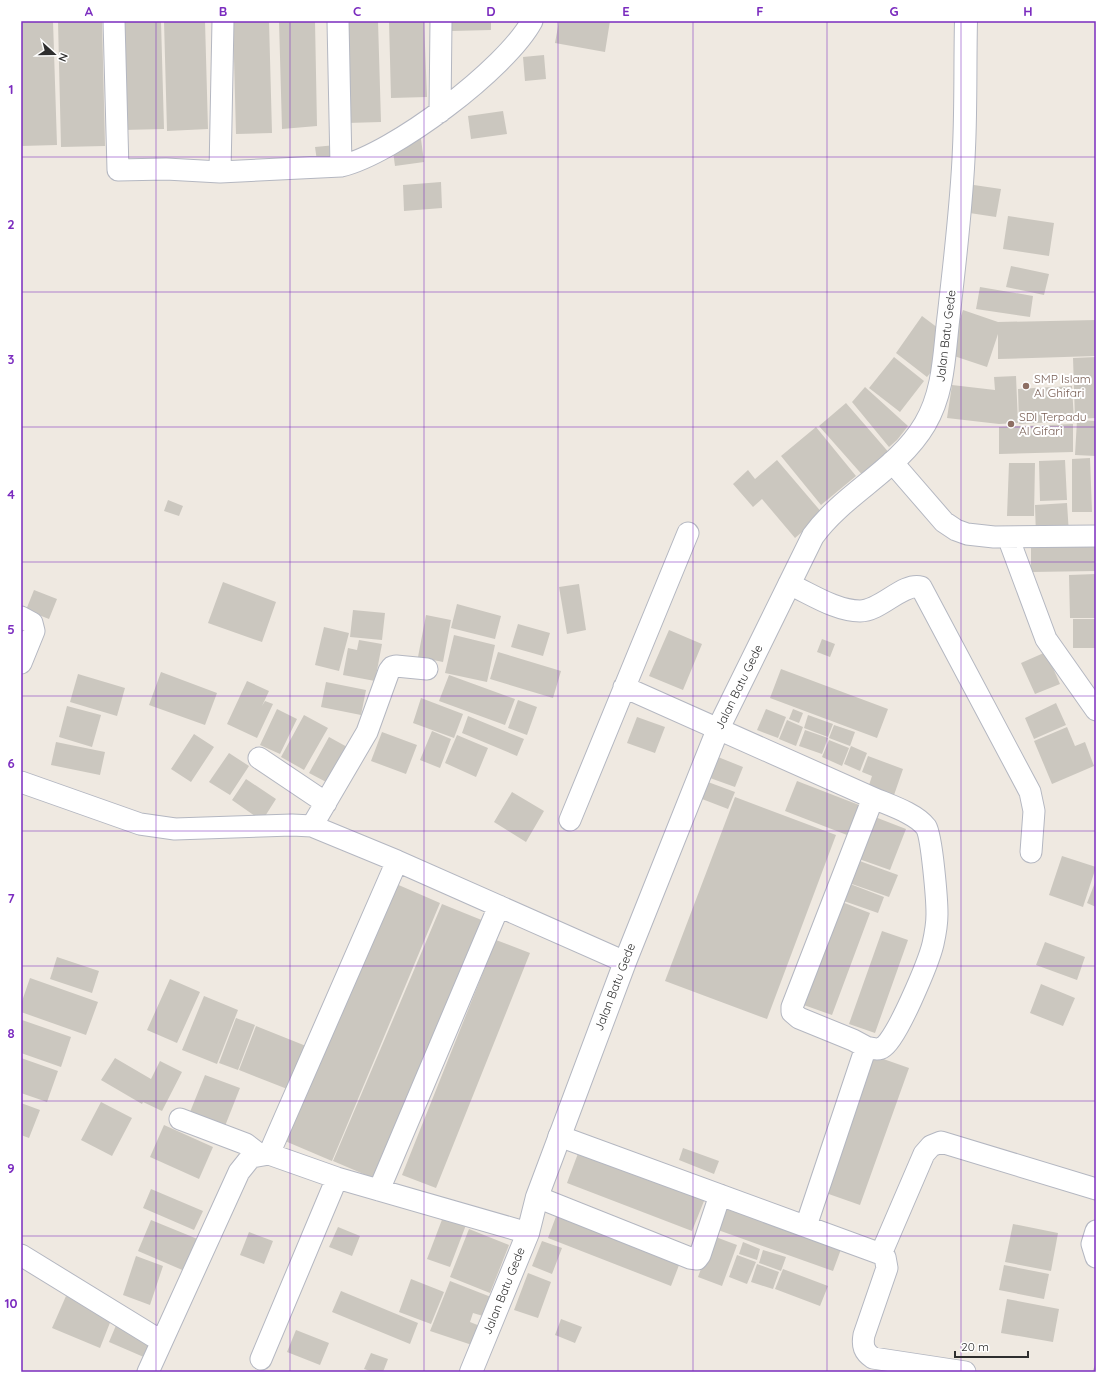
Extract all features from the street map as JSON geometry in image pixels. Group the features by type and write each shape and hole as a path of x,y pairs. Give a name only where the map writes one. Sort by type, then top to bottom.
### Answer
{"street":[{"path":"114,21 118,170 166,169 220,172 340,166 367,157 440,112 490,71 528,29 532,21"},
{"path":"220,172 223,21"},
{"path":"338,21 340,166"},
{"path":"440,112 441,21"},
{"name":"Jalan Batu Gede","path":"471,1372 528,1234 537,1197 559,1136 625,962 718,729 813,536 827,518 892,462 917,436 926,423 935,405 941,386 958,236 964,148 966,21"},
{"path":"892,462 944,522 956,530 967,534 1008,537 1096,536"},
{"path":"570,820 688,533"},
{"path":"1008,537 1046,639 1096,710"},
{"path":"789,584 843,608 861,611 877,606 916,585 921,587 1030,792 1034,811 1031,852"},
{"path":"21,617 32,623 34,631 21,664"},
{"path":"312,826 367,732 392,667 396,666 427,669"},
{"path":"624,687 874,798 913,817 926,828 932,852 937,915 933,945 915,992 892,1038 884,1047 876,1049 799,1018 792,1012 792,1007 874,798"},
{"path":"258,758 326,803"},
{"path":"21,782 140,824 158,828 175,829 292,825 312,826 397,861 625,962"},
{"path":"264,1154 397,861"},
{"path":"379,1190 499,906"},
{"path":"806,1226 866,1046"},
{"path":"180,1118 246,1144 264,1154 337,1178 528,1234"},
{"path":"559,1136 881,1254 887,1261 862,1343 867,1354 873,1358 965,1372"},
{"path":"881,1254 924,1154 931,1146 941,1142 1096,1189"},
{"path":"148,1372 239,1172 251,1157 264,1154"},
{"path":"261,1359 337,1178"},
{"path":"537,1197 690,1258 696,1259 700,1255 720,1194"},
{"path":"1096,1231 1092,1244 1096,1257"},
{"path":"21,1255 161,1341"}],"building":[{"path":"21,21 53,21 57,145 21,146"},
{"path":"58,21 102,21 105,146 61,147"},
{"path":"121,21 161,21 164,129 123,130"},
{"path":"164,21 205,21 208,129 167,131"},
{"path":"233,21 269,21 272,133 236,134"},
{"path":"279,21 315,21 317,126 282,129"},
{"path":"344,21 378,21 381,122 347,123"},
{"path":"389,21 424,21 427,97 391,98"},
{"path":"452,21 491,21 491,30 452,31"},
{"path":"559,21 610,21 605,52 555,43"},
{"path":"544,55 546,79 525,81 523,57"},
{"path":"503,111 507,134 471,139 468,116"},
{"path":"421,139 424,162 395,166 392,144"},
{"path":"336,145 337,159 317,161 315,147"},
{"path":"441,182 442,208 404,211 403,185"},
{"path":"967,184 1001,189 996,217 963,212"},
{"path":"1008,216 1054,223 1049,256 1003,249"},
{"path":"1011,266 1049,274 1044,295 1006,287"},
{"path":"980,287 1033,296 1030,317 976,309"},
{"path":"963,310 998,322 1096,320 1096,356 998,359 998,334 987,367 948,354"},
{"path":"922,316 938,328 935,367 927,377 896,353"},
{"path":"894,357 924,381 900,412 869,388"},
{"path":"1096,357 1096,418 1075,419 1073,358"},
{"path":"1016,376 1018,423 999,424 947,418 952,385 995,390 994,377"},
{"path":"1072,386 1074,421 1019,424 1018,389"},
{"path":"865,387 908,426 897,440 889,447 852,402"},
{"path":"846,403 891,455 865,478 819,426"},
{"path":"1077,420 1096,421 1096,456 1075,455"},
{"path":"1073,424 1073,452 999,454 999,427"},
{"path":"816,427 856,476 821,505 781,456"},
{"path":"1090,458 1092,512 1072,512 1072,459"},
{"path":"777,460 823,514 795,538 762,499 753,507 733,484 748,470 755,479"},
{"path":"1065,460 1067,500 1040,501 1039,461"},
{"path":"1009,463 1035,463 1034,516 1007,516"},
{"path":"168,500 183,506 179,516 164,511"},
{"path":"1067,503 1069,534 1036,536 1035,505"},
{"path":"1096,544 1096,571 1031,572 1031,545"},
{"path":"1096,574 1096,618 1070,618 1069,575"},
{"path":"223,582 276,602 262,642 208,623"},
{"path":"579,584 586,630 567,634 559,587"},
{"path":"34,590 57,599 49,619 26,610"},
{"path":"457,604 501,616 495,639 451,628"},
{"path":"353,610 385,613 382,640 350,637"},
{"path":"426,615 451,620 443,662 418,657"},
{"path":"1073,619 1096,619 1096,648 1073,648"},
{"path":"518,624 550,633 543,656 511,647"},
{"path":"324,627 349,633 339,671 315,665"},
{"path":"669,630 702,644 683,690 649,676"},
{"path":"454,635 495,645 487,682 445,673"},
{"path":"822,639 835,644 830,657 817,652"},
{"path":"359,640 382,644 375,681 343,675 348,648 357,650"},
{"path":"498,652 561,671 553,698 490,679"},
{"path":"1046,652 1060,684 1035,694 1021,663"},
{"path":"781,669 888,709 877,738 770,698"},
{"path":"161,672 217,693 205,725 149,705"},
{"path":"78,674 125,688 117,716 70,702"},
{"path":"449,675 515,699 505,725 439,701"},
{"path":"247,681 269,691 262,706 265,701 273,704 257,738 227,724"},
{"path":"326,682 366,690 361,715 321,707"},
{"path":"421,698 463,714 454,738 413,723"},
{"path":"518,700 537,707 527,735 508,728"},
{"path":"1056,703 1066,725 1034,739 1025,718"},
{"path":"67,706 101,715 92,747 59,737"},
{"path":"277,709 297,719 280,754 260,745"},
{"path":"766,709 786,717 778,738 757,730"},
{"path":"793,709 803,713 799,723 789,719"},
{"path":"304,715 328,728 304,770 281,757"},
{"path":"808,715 833,724 828,737 804,728"},
{"path":"468,716 524,739 517,756 462,733"},
{"path":"637,717 665,727 655,753 627,743"},
{"path":"787,720 803,727 796,746 779,739"},
{"path":"834,725 855,732 850,746 829,738"},
{"path":"1067,727 1075,746 1085,742 1094,766 1052,784 1034,741"},
{"path":"805,730 828,738 822,754 799,746"},
{"path":"432,731 451,739 440,768 420,760"},
{"path":"382,732 417,745 406,774 371,761"},
{"path":"194,734 214,747 191,782 171,769"},
{"path":"457,735 488,748 476,777 445,763"},
{"path":"329,737 349,748 330,784 309,773"},
{"path":"829,740 849,748 842,766 822,757"},
{"path":"56,742 105,752 100,775 51,765"},
{"path":"851,746 867,753 860,771 844,764"},
{"path":"229,753 249,766 230,795 209,782"},
{"path":"868,756 903,769 893,798 868,788 872,776 862,772"},
{"path":"718,757 743,767 735,787 710,778"},
{"path":"246,779 276,799 262,821 232,800"},
{"path":"797,781 859,805 847,835 785,811"},
{"path":"708,782 735,792 728,809 702,799"},
{"path":"512,792 544,811 526,842 494,822"},
{"path":"735,797 836,835 767,1019 665,981"},
{"path":"875,817 906,829 890,870 859,859"},
{"path":"1062,856 1096,867 1083,907 1049,895"},
{"path":"857,860 898,875 889,897 849,883"},
{"path":"1096,880 1096,907 1087,903"},
{"path":"845,882 884,897 878,913 838,899"},
{"path":"394,883 440,903 332,1161 285,1141"},
{"path":"837,900 870,913 832,1015 798,1003"},
{"path":"442,904 489,923 380,1181 333,1161"},
{"path":"882,931 908,940 875,1033 849,1024"},
{"path":"496,940 530,953 436,1188 402,1175"},
{"path":"1045,942 1085,957 1077,980 1036,965"},
{"path":"57,957 99,971 92,993 50,979"},
{"path":"30,978 98,1002 86,1035 21,1012 21,1004"},
{"path":"170,979 200,992 177,1043 147,1030"},
{"path":"1041,984 1075,998 1063,1026 1030,1013"},
{"path":"204,996 238,1010 217,1064 182,1050"},
{"path":"236,1018 255,1025 238,1070 219,1063"},
{"path":"22,1020 71,1037 61,1067 21,1053"},
{"path":"256,1026 311,1048 295,1092 239,1070"},
{"path":"872,1055 909,1068 860,1205 823,1192"},
{"path":"21,1058 58,1071 47,1102 21,1093"},
{"path":"115,1058 151,1079 160,1061 182,1072 162,1111 143,1102 142,1104 101,1080"},
{"path":"205,1075 240,1088 225,1126 190,1112"},
{"path":"101,1102 132,1118 112,1156 81,1140"},
{"path":"21,1103 40,1110 29,1138 21,1135"},
{"path":"164,1125 213,1147 199,1179 150,1157"},
{"path":"580,1148 706,1196 692,1231 567,1183"},
{"path":"683,1148 719,1161 714,1174 679,1160"},
{"path":"151,1189 203,1211 194,1230 143,1208"},
{"path":"729,1200 844,1241 833,1271 718,1230"},
{"path":"558,1211 681,1260 671,1286 548,1238"},
{"path":"443,1217 466,1225 450,1267 427,1259"},
{"path":"151,1220 200,1240 187,1272 138,1251"},
{"path":"1013,1224 1058,1233 1051,1271 1005,1262"},
{"path":"338,1227 360,1236 352,1256 329,1247"},
{"path":"469,1229 509,1245 490,1293 450,1277"},
{"path":"249,1232 273,1241 264,1264 240,1255"},
{"path":"713,1236 737,1245 722,1286 698,1277"},
{"path":"542,1241 562,1248 552,1274 532,1266"},
{"path":"743,1242 760,1249 757,1260 739,1254"},
{"path":"763,1250 786,1257 781,1271 759,1263"},
{"path":"737,1255 756,1262 747,1284 729,1277"},
{"path":"136,1256 163,1266 150,1305 123,1295"},
{"path":"757,1264 779,1272 773,1289 751,1282"},
{"path":"1004,1265 1049,1274 1044,1299 999,1290"},
{"path":"783,1269 828,1286 820,1306 775,1289"},
{"path":"528,1273 551,1282 538,1318 514,1310"},
{"path":"411,1279 444,1292 431,1324 399,1312"},
{"path":"450,1281 491,1297 483,1316 473,1313 470,1322 480,1326 472,1345 430,1331"},
{"path":"341,1291 418,1323 410,1344 332,1312"},
{"path":"66,1296 113,1315 100,1348 52,1328"},
{"path":"1007,1299 1059,1309 1053,1342 1001,1333"},
{"path":"561,1319 582,1327 575,1343 555,1335"},
{"path":"117,1323 154,1339 146,1358 109,1342"},
{"path":"296,1330 329,1343 320,1365 287,1352"},
{"path":"371,1353 388,1359 383,1372 373,1372 364,1369"},
{"path":"1096,1363 1096,1372 1092,1372"}],"place":[{"name":"SMP Islam Al Ghifari","path":"1026,386"},
{"name":"SDI Terpadu Al Gifari","path":"1011,424"}]}
